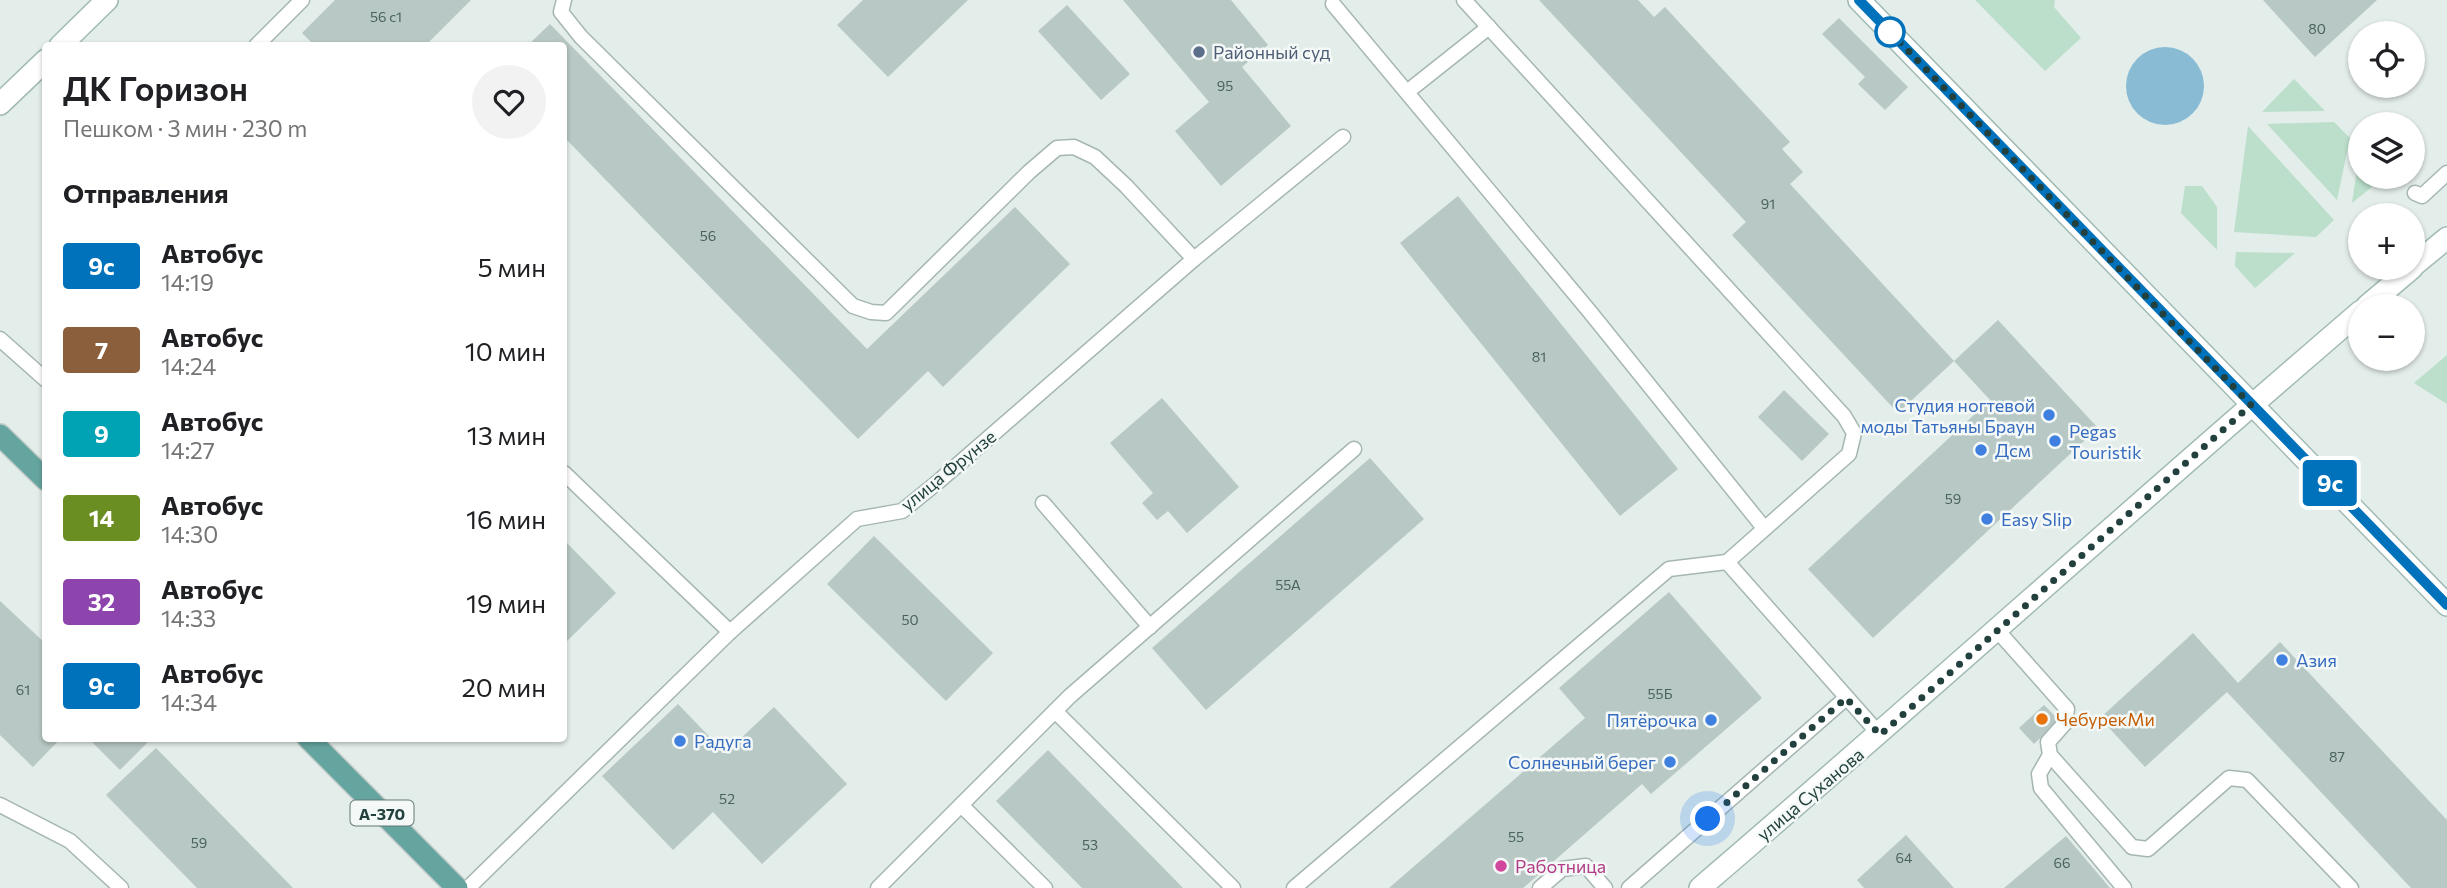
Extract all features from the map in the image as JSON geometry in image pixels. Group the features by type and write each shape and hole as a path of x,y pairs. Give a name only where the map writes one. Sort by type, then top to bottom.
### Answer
{"main road":[{"path":"0,436 42,476"},
{"name":"А-370","path":"312,742 457,888"}],"street":[{"path":"64,42 107,0"},
{"path":"1859,0 2447,605"},
{"path":"0,104 42,64"},
{"path":"2425,256 2447,237"},
{"path":"2381,294 2397,280"},
{"name":"улица Суханова","path":"1700,888 1880,735 2348,322"}],"lane":[{"path":"260,42 302,0"},
{"path":"564,0 561,12 581,37 853,306 871,312 886,313 1029,172 1057,148 1074,147 1095,158 1126,186 1194,259"},
{"path":"1294,888 1669,569 1727,562 1850,454 1854,433 1844,416 1464,0"},
{"path":"1333,4 1581,301 1764,528"},
{"path":"1408,92 1489,27"},
{"name":"улица Фрунзе","path":"468,888 730,632 857,519 902,511 1194,259 1343,137"},
{"path":"2415,193 2421,196 2447,173"},
{"path":"0,339 42,376"},
{"path":"878,888 1055,711 1354,449"},
{"path":"567,476 730,632"},
{"path":"1043,503 1150,626"},
{"path":"1727,562 1880,735"},
{"path":"1997,630 2067,709 2065,723 2048,742 2050,755 2132,847 2148,849 2229,778 2247,780 2351,888"},
{"path":"1629,888 1846,698"},
{"path":"1055,711 1233,888"},
{"path":"2050,755 2039,774 2041,788 2124,888"},
{"path":"961,804 1045,888"},
{"path":"0,805 70,841 121,888"},
{"path":"1540,888 1562,869 1586,866 1605,888"}],"green space":[{"path":"1975,0 2055,0 2054,7 2081,38 2045,71"},
{"path":"2294,79 2325,111 2262,112"},
{"path":"2334,122 2348,136 2337,200 2267,124"},
{"path":"2248,126 2334,220 2316,237 2234,232"},
{"path":"2185,186 2202,186 2217,207 2217,250 2181,213"},
{"path":"2354,189 2369,189 2352,203"},
{"path":"2236,252 2295,253 2255,288 2235,266"},
{"path":"2447,355 2447,404 2414,383"}],"water":[{"path":"2157,47 2173,47 2187,53 2198,64 2204,78 2204,94 2198,108 2187,119 2173,125 2157,125 2143,119 2132,108 2126,94 2126,78 2132,64 2143,53"}],"building":[{"path":"335,0 471,0 429,42 311,42 302,33"},
{"path":"863,0 968,0 888,77 837,25"},
{"path":"1123,0 1231,0 1268,45 1242,67 1291,126 1221,186 1175,131 1209,102"},
{"path":"1539,0 1638,0 1654,17 1665,7 1790,142 1782,149 1803,172 1790,184 1954,361 1898,413 1732,235 1746,222"},
{"path":"2263,0 2377,0 2354,21 2348,21 2348,27 2315,57"},
{"path":"1067,5 1130,74 1101,100 1038,31"},
{"path":"1839,18 1908,87 1885,110 1858,84 1865,77 1822,34"},
{"path":"550,24 867,349 1015,207 1070,264 943,387 928,371 858,439 567,140 567,42 531,42"},
{"path":"1458,196 1678,469 1620,516 1400,243"},
{"path":"1998,320 2098,428 1873,638 1808,569 1990,400 1954,361"},
{"path":"1784,390 1829,434 1802,461 1758,417"},
{"path":"1162,398 1239,487 1187,533 1168,511 1157,520 1142,503 1153,493 1110,443"},
{"path":"1370,458 1424,519 1206,710 1152,648"},
{"path":"874,536 993,653 946,701 827,584"},
{"path":"567,543 616,593 567,641"},
{"path":"1669,592 1762,698 1651,794 1642,784 1523,888 1389,888 1585,718 1559,688"},
{"path":"0,601 42,640 42,742 57,742 33,767 0,735"},
{"path":"2193,633 2238,683 2280,642 2447,820 2447,888 2411,888 2227,692 2145,767 2100,718"},
{"path":"678,704 725,753 774,707 847,784 762,864 713,812 673,850 602,776"},
{"path":"2044,705 2059,720 2034,744 2019,728"},
{"path":"92,742 148,742 120,770"},
{"path":"156,748 293,888 197,888 106,795"},
{"path":"1048,750 1183,888 1082,888 996,801"},
{"path":"1906,835 1954,888 1864,888 1857,880"},
{"path":"2066,836 2110,888 2004,888"}],"bus line":[{"name":"9с","path":"1859,0 2447,605"}],"place":[{"name":"Районный суд","path":"1199,52"},
{"name":"Студия ногтевой моды Татьяны Браун","path":"2049,415"},
{"name":"Pegas Touristik","path":"2055,441"},
{"name":"Дсм","path":"1981,450"},
{"name":"Easy Slip","path":"1987,519"},
{"name":"Азия","path":"2282,660"},
{"name":"ЧебурекМи","path":"2042,719"},
{"name":"Пятёрочка","path":"1711,720"},
{"name":"Радуга","path":"680,741"},
{"name":"Солнечный берег","path":"1670,762"},
{"name":"Работница","path":"1501,866"}],"route":[{"path":"1708,819 1846,698 1880,735 2251,405 1890,32"}]}
